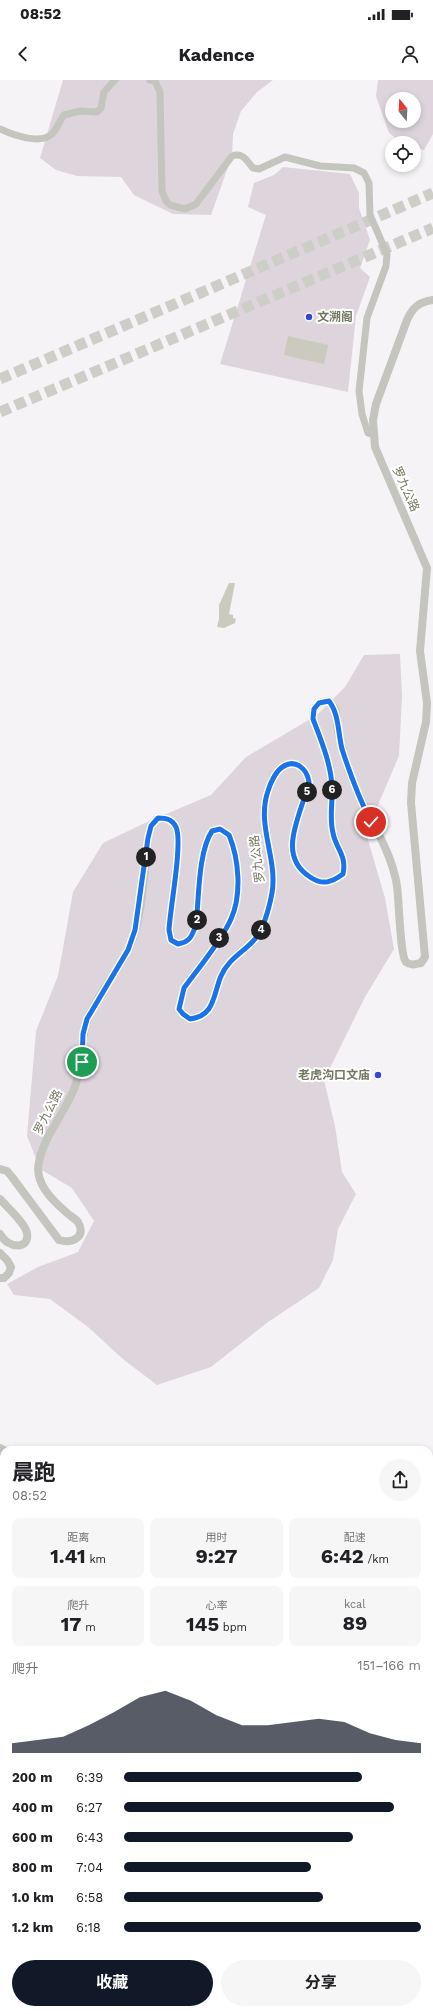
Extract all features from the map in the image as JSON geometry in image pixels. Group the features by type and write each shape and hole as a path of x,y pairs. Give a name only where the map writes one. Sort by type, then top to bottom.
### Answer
{"street":[{"path":"0,129 16,135 42,139 52,134 64,115 80,111 97,112 100,108 104,92 115,80"},
{"path":"150,80 155,81 160,92 162,191 166,202 170,205 186,209 196,204 232,156 238,154 243,155 253,168 259,169 285,157 320,166 354,168 364,173 369,183 370,215 387,254 386,266 367,318 359,391 362,414 368,433 374,435"},
{"name":"罗九公路","path":"0,1169 7,1171 12,1177 59,1240 67,1242 79,1237 80,1230 78,1222 53,1201 46,1192 38,1168 40,1155 74,1089 82,1062 83,1034 87,1019 128,950 135,930 148,838 151,826 158,818 166,818 173,823 177,829 176,865 169,930 171,940 178,944 186,942 192,936 196,925 203,852 207,839 212,831 220,829 229,835 236,861 237,889 231,919 184,988 180,1000 179,1009 190,1019 198,1018 206,1014 212,1005 221,976 227,964 254,940 262,928 272,892 273,880 265,830 265,808 267,792 281,768 290,764 301,766 308,773 309,782 293,834 291,847 295,862 304,874 315,881 324,883 333,881 343,874 345,864 333,834 331,820 332,786 330,773 313,719 314,709 319,703 329,701 335,709 348,770 360,801 383,843 392,865 397,885 403,955 406,961 412,965 421,963 425,957 411,803 412,783 426,722 427,703 420,651 427,568 375,447 373,420 376,404 407,320 414,308 420,303 433,300"},
{"path":"0,1199 23,1224 27,1233 26,1239 22,1244 15,1246 9,1244 0,1234"},
{"path":"0,1253 11,1267 9,1273 4,1278 0,1278"}],"shaded area":[{"path":"63,80 273,80 257,92 241,111 233,134 232,156 211,215 173,214 134,195 121,177 77,176 56,170 40,158"},
{"path":"378,80 433,80 433,134 424,150 421,149 421,136 393,136 389,133 387,128 421,128 421,92 385,92 385,122 376,96"},
{"path":"283,167 350,174 359,193 359,208 370,240 360,268 370,277 356,316 348,392 220,364 266,215 248,207 254,183 274,175"},
{"path":"288,336 328,345 324,364 284,355"},
{"path":"229,583 235,583 229,614 233,615 233,618 236,619 235,623 224,628 217,627 219,619 219,605"},
{"path":"400,654 402,696 399,756 366,833 385,898 394,949 365,997 324,1080 335,1126 342,1172 356,1194 338,1229 333,1260 319,1288 268,1322 211,1367 157,1385 124,1360 88,1327 50,1299 14,1295 7,1284 38,1267 78,1252 94,1221 72,1188 40,1169 27,1136 36,1031 58,976 73,892 103,843 145,823 211,795 246,757 317,715 345,687 364,655"}],"tunnel":[{"path":"0,379 433,193"},
{"path":"0,412 433,228"}],"place":[{"name":"文溯阁","path":"309,317"},
{"name":"老虎沟口文庙","path":"378,1075"}],"route":[{"path":"82,1062 83,1034 87,1019 128,950 135,930 148,838 151,826 158,818 166,818 173,823 177,829 178,842 169,930 171,940 178,944 186,942 192,936 196,925 203,852 207,839 212,831 220,829 229,835 233,845 236,861 237,889 231,919 184,988 180,1000 179,1009 190,1019 198,1018 206,1014 212,1005 221,976 227,964 254,940 262,928 267,914 273,880 265,830 265,808 267,792 281,768 290,764 301,766 308,773 309,782 293,834 291,847 295,862 304,874 315,881 324,883 333,881 343,874 345,864 333,834 331,820 332,786 330,773 313,719 314,709 319,703 329,701 335,709 337,725 348,770 360,801 371,822"}]}
